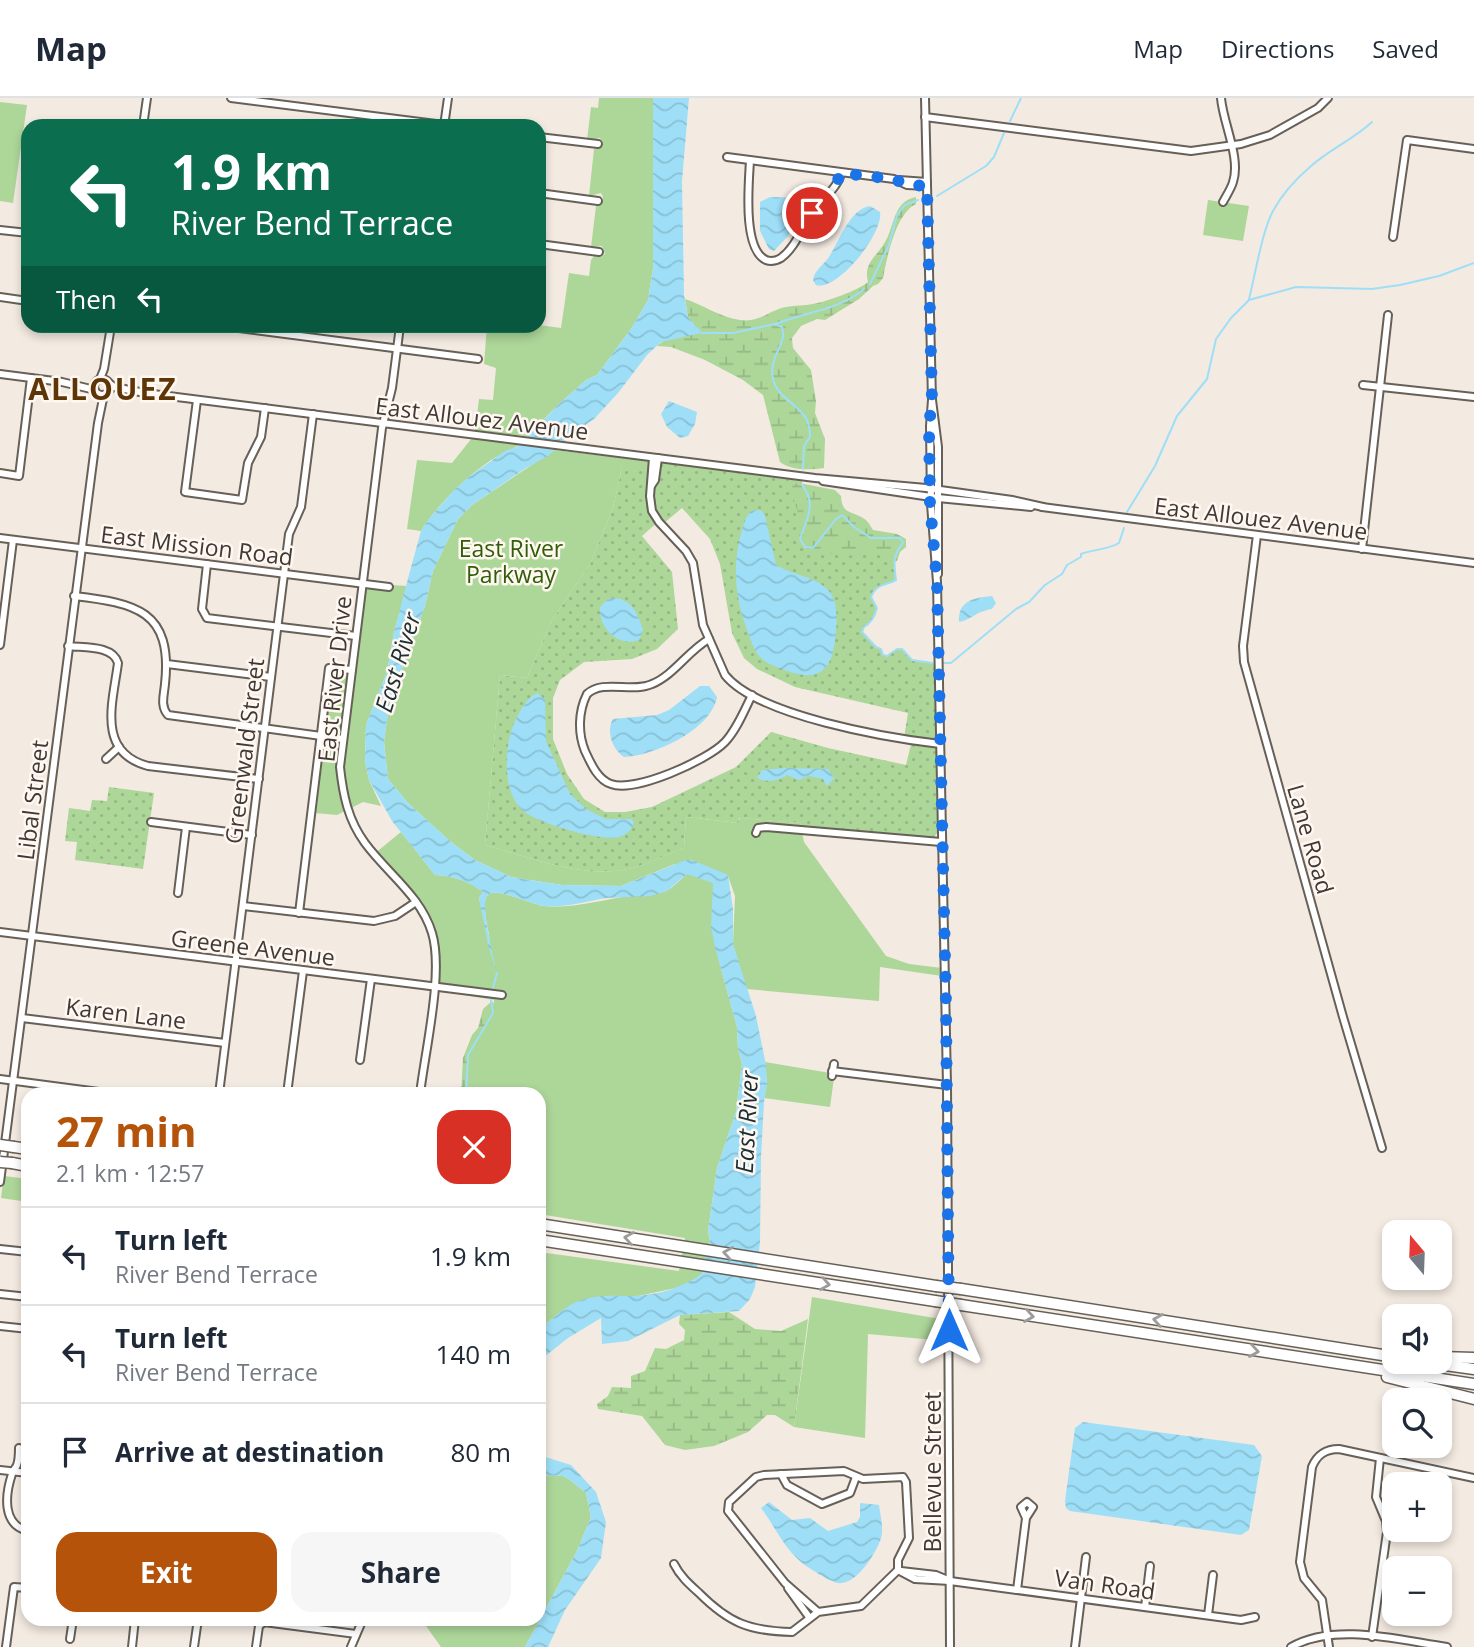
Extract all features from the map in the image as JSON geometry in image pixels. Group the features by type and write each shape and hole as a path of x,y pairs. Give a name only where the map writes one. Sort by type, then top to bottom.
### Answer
{"highway":[{"path":"0,1145 21,1148"},
{"path":"0,1162 21,1165"},
{"path":"546,1225 1382,1352"},
{"path":"546,1241 1474,1384"},
{"path":"1452,1357 1474,1358"},
{"path":"1346,1365 1474,1399"},
{"path":"1452,1366 1474,1369"}],"street":[{"path":"143,119 146,98"},
{"path":"231,98 392,119"},
{"path":"446,119 448,98"},
{"name":"Bellevue Street","path":"925,98 932,400 937,432 935,497 939,561 937,582 947,1085 950,1647"},
{"path":"1222,98 1222,110 1236,167 1223,202"},
{"path":"925,117 1191,151 1231,146 1270,135 1318,108 1328,98"},
{"path":"973,123 974,114"},
{"path":"546,138 598,144"},
{"path":"1394,237 1407,140 1474,149"},
{"path":"727,157 894,179 907,185 927,184"},
{"path":"750,160 747,207 750,230 761,257 773,261 779,260 792,245 841,173"},
{"path":"546,194 598,201"},
{"path":"0,230 21,232"},
{"path":"546,245 599,252"},
{"path":"0,297 21,300"},
{"path":"1362,549 1388,316"},
{"path":"104,381 110,333"},
{"path":"278,333 478,359"},
{"name":"East River Drive","path":"399,333 382,428 340,767 350,817 366,844 416,902 433,936 436,954 435,987 421,1087"},
{"name":"East Allouez Avenue","path":"0,374 62,382 104,381 145,393"},
{"path":"0,474 19,476 32,379"},
{"name":"Libal Street","path":"98,422 96,392 104,381"},
{"name":"Libal Street","path":"0,1182 74,596 98,422 103,400 108,393 104,381"},
{"name":"East Allouez Avenue","path":"62,382 96,392 145,393 815,478 882,482 1012,500 1043,507"},
{"path":"1363,385 1474,397"},
{"path":"197,400 185,492 242,500 248,463 261,437 265,408"},
{"name":"Greenwald Street","path":"220,1087 289,534 301,507 313,414"},
{"path":"656,458 650,501 654,515 686,551 694,566 702,622 727,678 752,695 781,709 814,720 906,740 940,744"},
{"name":"East Allouez Avenue","path":"815,478 866,489 1043,507 1474,563"},
{"name":"Lane Road","path":"1257,535 1243,646 1244,662 1382,1148"},
{"name":"East Mission Road","path":"0,538 389,587"},
{"path":"0,645 13,540"},
{"path":"207,564 202,609 205,616 356,636"},
{"path":"74,596 122,602 145,614 160,635 166,650 163,705 167,715 343,739"},
{"path":"145,614 152,608"},
{"path":"709,639 653,684 636,688 598,688 587,694 581,715 580,738 598,774 609,783 629,785 661,776 711,752 729,737 752,695"},
{"path":"68,646 108,651 116,656 118,663 110,726 119,747 132,760 148,766 259,779"},
{"path":"167,664 271,677"},
{"path":"299,913 329,668 352,670"},
{"path":"106,759 119,747"},
{"path":"151,822 252,835"},
{"path":"178,893 186,827"},
{"path":"756,833 758,828 766,827 941,842"},
{"path":"243,906 374,920 395,916 416,902"},
{"name":"Greene Avenue","path":"0,932 502,995"},
{"path":"288,1087 303,971"},
{"path":"360,1060 371,979"},
{"name":"Karen Lane","path":"22,1018 225,1043"},
{"path":"833,1071 947,1085"},
{"path":"0,1079 55,1087"},
{"path":"0,1249 21,1251"},
{"path":"0,1294 21,1296"},
{"path":"0,1326 21,1328"},
{"path":"19,1448 17,1466 12,1471 7,1510 8,1517 21,1529"},
{"path":"1329,1647 1322,1600 1304,1578 1300,1562 1312,1468 1320,1455 1332,1449 1474,1478"},
{"path":"1373,1637 1387,1532 1376,1495 1380,1458"},
{"path":"0,1470 21,1472"},
{"path":"674,1564 679,1574 715,1610 738,1624 792,1632 818,1612 861,1606 898,1570 898,1560 909,1538 906,1482 903,1477 856,1477 844,1471 756,1477 729,1502 727,1507 809,1618"},
{"path":"781,1474 787,1485 821,1504 850,1493 856,1477"},
{"path":"1017,1590 1026,1518"},
{"path":"1075,1647 1086,1557"},
{"path":"1145,1607 1150,1566"},
{"name":"Van Road","path":"898,1570 915,1579 950,1581 1241,1620 1255,1617"},
{"path":"1208,1615 1213,1575"},
{"path":"785,1583 818,1612"},
{"path":"6,1647 14,1587 21,1588"},
{"path":"70,1639 72,1626"},
{"path":"132,1647 134,1626"},
{"path":"194,1647 197,1626"},
{"path":"256,1647 260,1626"},
{"path":"293,1626 356,1634"},
{"path":"351,1647 359,1626"},
{"path":"1291,1647 1307,1639 1328,1634 1447,1647"}],"green space":[{"path":"599,98 653,98 653,268 648,300 631,329 597,375 586,380 527,436 475,431 479,399 493,400 496,368 484,364 486,333 546,333 546,326 561,328 569,273 589,276 591,260 594,256 601,257 605,254 602,246 591,247 596,206 602,204 603,197 601,193 589,196 594,149 603,144 600,138 587,140 591,107 598,108"},
{"path":"0,102 27,105 25,119 21,119 21,147 13,203 0,201"},
{"path":"916,197 916,204 903,216 898,226 883,278 878,284 825,320 817,319 801,326 792,338 793,348 811,370 816,401 815,413 825,439 824,468 796,468 780,462 763,395 743,380 705,360 671,347 657,346 672,338 700,333 688,317 685,299 725,316 747,320 786,307 826,301 864,285 868,282 867,269 885,242 899,209 908,199"},
{"path":"1208,200 1249,206 1243,241 1203,235"},
{"path":"472,438 520,444 471,475 444,501 421,531 407,529 417,460 452,463"},
{"name":"East River Parkway","path":"554,450 649,461 650,469 622,467 613,508 590,564 552,620 527,678 500,675 485,845 553,865 588,871 623,870 684,848 686,817 738,823 740,818 800,823 804,842 886,956 909,964 942,968 942,976 880,967 879,1001 746,989 733,944 735,896 728,876 702,865 713,883 719,961 737,1027 742,1064 736,1112 717,1168 708,1231 710,1241 702,1274 685,1286 559,1313 546,1324 546,1253 679,1271 685,1238 546,1215 546,1087 466,1087 468,1055 493,1013 494,1000 434,990 436,954 421,908 374,854 401,832 435,875 460,880 483,892 479,898 490,941 485,903 488,895 492,893 506,894 544,906 566,906 663,892 687,874 675,864 621,886 562,885 511,877 475,860 451,842 408,803 388,779 384,742 389,705 425,606 433,571 458,519 472,505"},
{"path":"664,463 802,481 802,485 836,519 894,559 896,580 873,592 871,597 877,608 863,632 881,649 883,655 887,656 897,649 902,649 912,660 936,663 938,822 937,833 933,838 801,827 800,823 739,818 739,823 686,817 684,848 638,866 606,871 553,865 485,845 500,675 527,678 552,620 590,564 613,508 622,467","holes":["682,508 710,539 720,564 732,633 744,658 757,669 795,687 908,713 904,738 912,740 906,765 771,732 736,767 652,807 625,812 605,812 584,799 567,774 553,739 553,698 560,680 584,662 632,659 657,649 678,629 672,572 642,536 660,520 664,523"]},
{"path":"793,484 835,490 841,496 843,507 866,520 873,530 897,534 906,539 906,547 900,552 897,561 890,563 886,556 863,551 849,556 807,550 800,545 798,513 791,491"},
{"path":"391,585 407,586 394,632 387,672 366,725 365,761 369,780 381,806 363,802 337,815 315,813 332,673 355,674 366,588 390,589"},
{"path":"109,787 154,793 143,869 75,860 77,842 65,841 69,808 90,811 92,800 107,801"},
{"path":"492,1001 497,1009 469,1087 461,1087 463,1058 472,1035 478,1028 483,1009"},
{"path":"765,1062 830,1073 834,1078 830,1107 764,1098 767,1084"},
{"path":"4,1176 21,1178 21,1201 1,1198"},
{"path":"812,1297 946,1320 946,1341 868,1334 865,1438 794,1427"},
{"path":"729,1312 755,1329 781,1331 808,1319 794,1427 775,1415 767,1415 748,1432 714,1446 685,1450 665,1445 642,1416 598,1409 597,1404 608,1396 612,1387 631,1388 631,1376 645,1371 655,1348 666,1349 684,1340 685,1330 679,1324 680,1315"},
{"path":"546,1475 563,1476 586,1493 591,1517 577,1551 546,1608"},
{"path":"426,1626 536,1626 525,1647 441,1647"}],"water":[{"name":"East River","path":"653,98 689,98 682,181 684,295 688,317 701,333 661,342 594,419 548,456 472,505 458,519 433,571 425,606 389,705 384,742 388,779 408,803 475,860 511,877 562,885 621,886 686,860 728,875 733,909 733,944 756,1016 766,1065 760,1242 755,1287 750,1299 739,1311 680,1315 628,1341 602,1344 601,1318 546,1355 546,1324 574,1303 600,1296 634,1296 661,1292 678,1287 702,1274 710,1241 708,1231 717,1168 736,1112 742,1064 737,1027 711,927 713,883 687,874 667,891 650,896 607,898 560,906 544,906 506,894 492,893 488,895 485,909 497,973 488,945 479,898 483,892 460,880 435,875 392,821 369,780 365,761 366,725 387,672 394,632 421,531 454,490 505,451 517,447 558,405 586,380 597,375 631,329 648,300 653,268"},
{"path":"811,183 816,183 818,190 802,210 788,236 774,251 769,249 760,231 760,202 770,197 803,198"},
{"path":"870,206 880,212 875,233 867,246 847,271 825,285 816,285 813,280 815,274 829,257 851,219 863,208"},
{"path":"669,401 697,412 695,424 688,436 680,438 667,427 661,414"},
{"path":"758,510 765,516 776,565 822,585 834,599 837,621 832,655 823,670 816,674 796,674 764,661 755,650 746,627 739,600 736,559 746,518 751,511"},
{"path":"992,596 996,603 992,609 959,622 964,605 973,599"},
{"path":"613,598 625,601 636,613 643,630 639,640 632,642 617,639 606,629 600,615 600,607"},
{"path":"700,686 709,686 717,697 713,709 693,730 650,752 624,757 616,749 610,734 613,719 657,715 669,710"},
{"path":"538,693 545,700 546,741 570,794 586,809 606,819 632,819 634,824 624,835 598,837 568,830 528,814 515,801 507,769 510,736 523,707"},
{"path":"828,769 834,778 827,786 823,779 809,776 799,780 787,775 772,781 757,778 762,770"},
{"path":"1083,1422 1254,1445 1262,1456 1249,1530 1241,1535 1070,1511 1066,1508 1065,1501 1075,1428"},
{"path":"546,1457 571,1465 596,1492 606,1522 601,1558 565,1610 548,1647 525,1647 536,1626 546,1626 546,1608 577,1551 591,1517 586,1493 563,1476 546,1475"},
{"path":"769,1502 792,1520 810,1518 828,1531 857,1522 860,1517 860,1503 879,1505 881,1538 858,1574 845,1583 838,1583 807,1567 794,1556 761,1508"}],"waterway":[{"path":"1010,121 1021,98"},
{"path":"1249,299 1265,230 1281,198 1311,166 1372,122"},
{"path":"937,196 986,166 994,157 1004,133"},
{"path":"870,284 889,245 897,215 905,205 918,200"},
{"path":"1127,512 1155,466 1177,416 1207,379 1216,339 1231,318 1249,300 1296,287 1372,289 1400,285 1439,276 1474,263"},
{"path":"776,324 844,302 864,289"},
{"path":"697,328 701,333 733,333 775,324 782,327 782,339 773,364 773,379 783,396 808,422 810,437 804,446 803,469"},
{"path":"802,485 810,505 800,539 805,547 813,548 842,515 871,538 900,538 903,543 895,556 896,580 873,592 871,597 877,608 862,632 881,649 883,655 887,656 897,649 902,649 912,660 933,663"},
{"path":"943,663 951,663 1016,609 1029,602 1045,585 1062,574 1067,565 1081,557 1081,554 1119,543 1124,528"},
{"path":"493,988 497,973"},
{"path":"466,1087 468,1055 493,1013 491,1000"}],"district":[{"name":"ALLOUEZ","path":"103,388"}],"route":[{"path":"812,213 836,184 841,173 927,186 932,400 929,426 930,504 937,582 946,1005 949,1330"}]}
